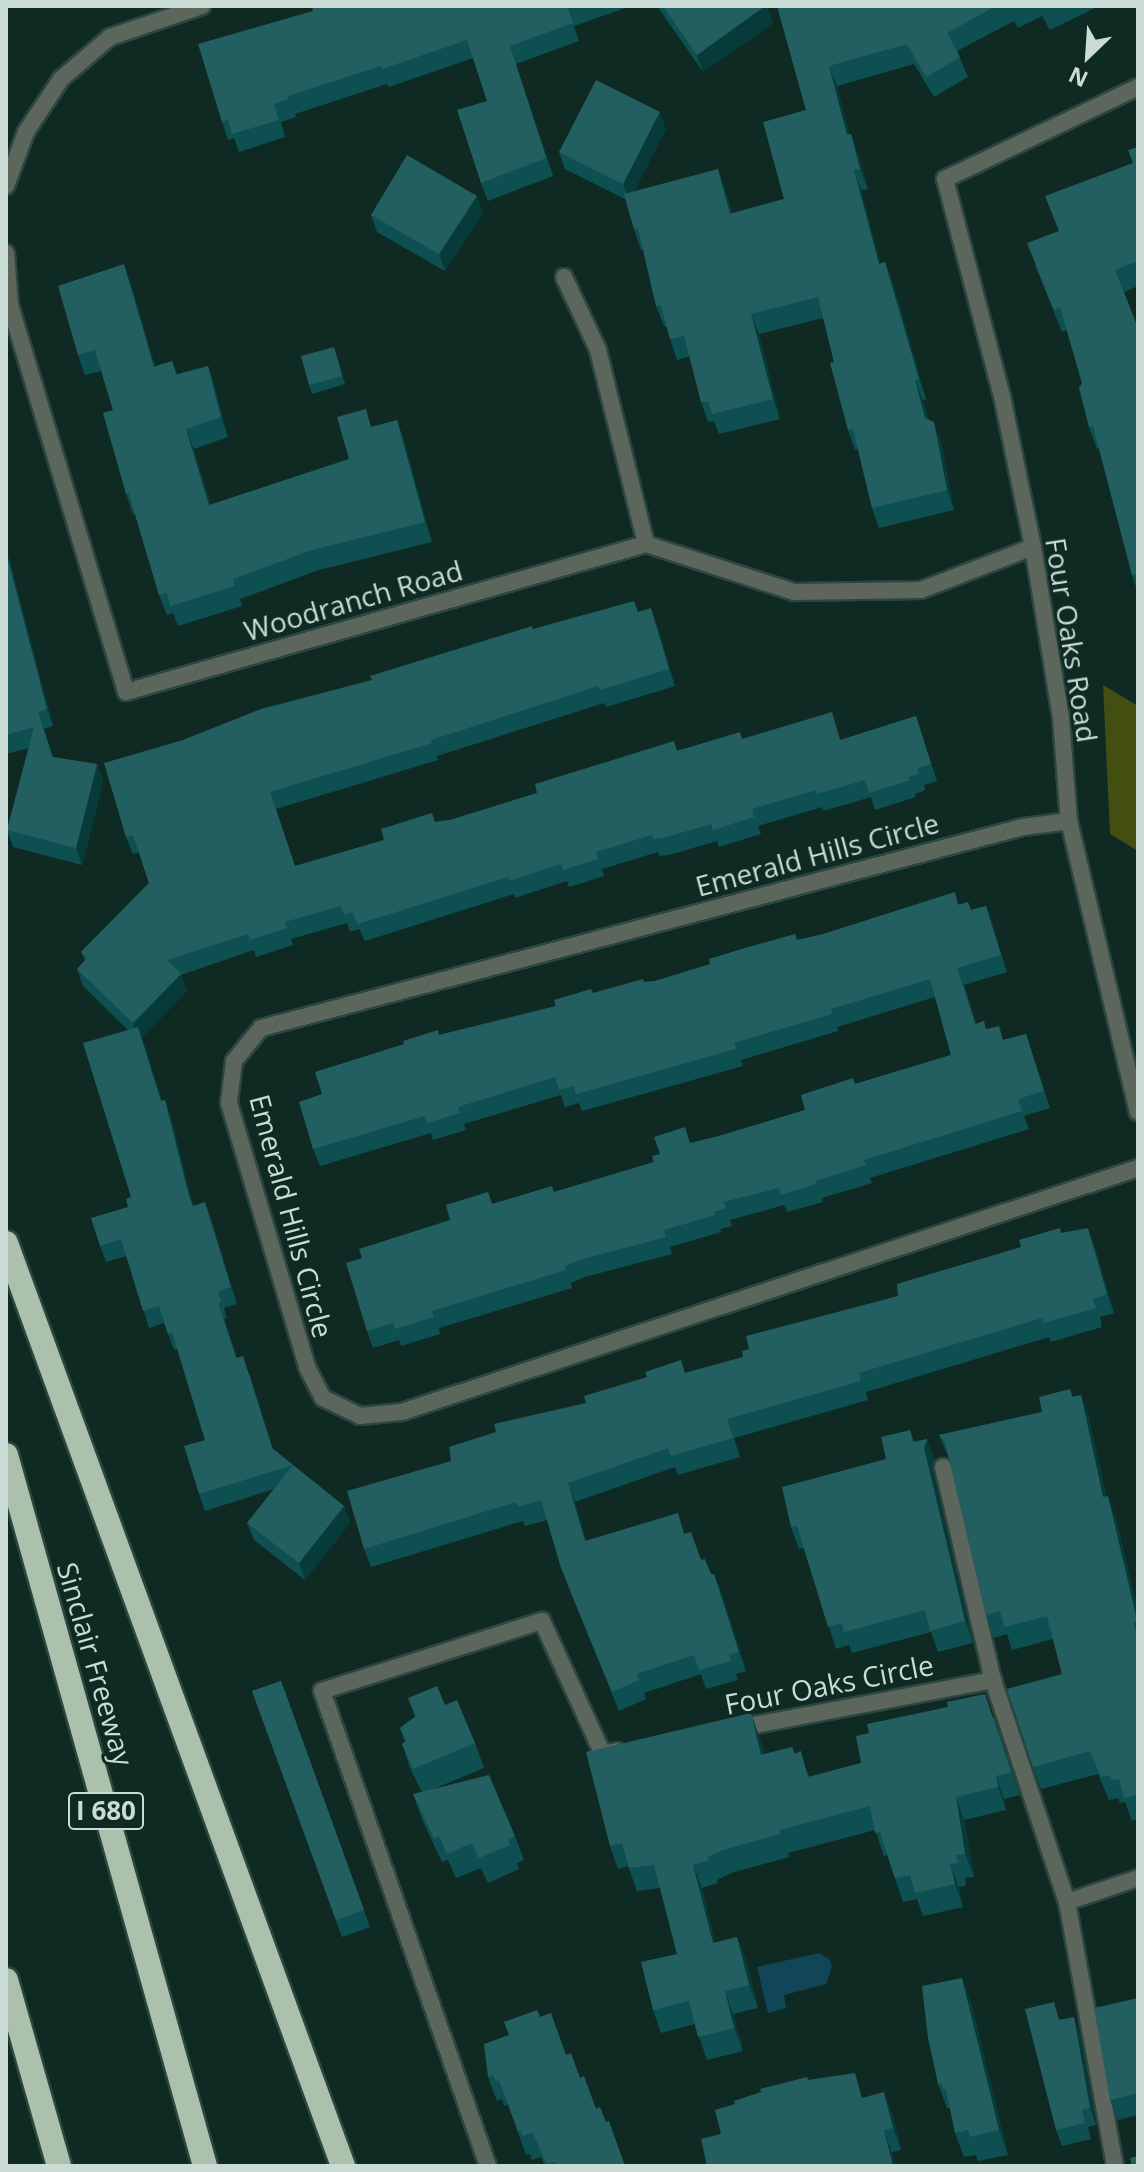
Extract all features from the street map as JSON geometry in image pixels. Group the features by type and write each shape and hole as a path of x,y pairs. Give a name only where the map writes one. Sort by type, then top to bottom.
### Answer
{"highway":[{"path":"6,1243 343,2166"},
{"name":"Sinclair Freeway","path":"6,1455 205,2166"},
{"path":"237,1873 331,2166"},
{"path":"6,1980 59,2166"}],"street":[{"path":"6,186 26,132 61,79 110,37 202,6"},
{"name":"Four Oaks Road","path":"1138,87 945,179 1002,396 1033,547 1061,718 1069,821 1138,1112"},
{"name":"Woodranch Road","path":"6,253 10,305 126,692 646,544"},
{"path":"564,277 598,350 646,544 794,592 921,590 1033,547"},
{"name":"Emerald Hills Circle","path":"1069,821 1023,827 261,1028 234,1061 229,1103 307,1367 323,1398 360,1416 402,1412 1138,1168"},
{"path":"943,1467 993,1680 1067,1902 1112,2165"},
{"path":"488,2166 322,1691 542,1621 603,1754 634,1748"},
{"name":"Four Oaks Circle","path":"712,1733 993,1680"},
{"path":"1067,1902 1138,1878"}],"green space":[{"path":"1103,685 1138,706 1138,851 1110,834"}],"water":[{"path":"819,1953 830,1960 832,1967 826,1984 784,1995 786,2008 768,2013 757,1967"}],"building":[{"path":"313,6 574,6 568,8 573,23 510,46 546,158 481,183 457,110 487,101 467,40 288,96 289,99 274,104 279,120 232,134 228,120 222,122 198,44 313,11"},
{"path":"663,6 765,6 697,55"},
{"path":"777,6 996,6 947,33 960,57 926,77 907,44 829,66 847,135 851,134 860,169 854,170 879,264 885,262 919,379 915,380 925,418 934,422 947,490 872,508 853,429 848,430 830,363 834,362 818,297 751,314 773,399 712,414 708,401 701,402 684,336 670,339 661,305 656,306 638,228 634,229 624,194 718,169 730,214 784,199 763,122 806,110"},
{"path":"596,80 660,112 623,184 559,152"},
{"path":"1138,147 1138,261 1115,270 1138,328 1138,582 1137,574 1132,575 1093,426 1089,427 1079,388 1082,383 1060,307 1054,310 1027,243 1059,231 1045,196 1133,163 1128,150"},
{"path":"407,155 477,196 439,254 371,215"},
{"path":"124,264 154,367 172,361 176,375 208,366 221,417 186,429 209,505 349,459 337,417 366,409 371,427 397,420 425,522 312,550 233,579 235,586 170,606 167,593 159,595 129,494 126,494 103,413 113,410 95,350 78,355 58,286"},
{"path":"334,347 342,376 309,385 301,356"},
{"path":"6,552 47,709 38,712 52,757 97,764 76,848 7,830 34,727 6,735"},
{"path":"634,601 638,612 651,608 669,669 600,690 598,686 431,740 432,743 270,792 295,866 384,840 381,829 432,813 435,822 450,820 537,793 535,784 674,741 677,751 740,732 742,739 832,712 840,740 916,716 931,764 917,768 919,774 908,777 910,780 869,793 865,780 817,794 816,790 752,809 754,817 713,830 711,824 663,838 653,839 652,835 596,852 598,859 563,870 561,864 509,881 508,877 358,924 352,912 344,915 341,906 285,922 287,928 250,940 248,934 167,960 181,974 133,1023 77,969 87,958 81,952 149,883 133,835 126,837 104,763 183,740 261,709 372,680 370,676 532,626 533,629"},
{"path":"955,892 958,905 968,902 971,910 986,906 1001,955 957,968 975,1024 984,1021 986,1029 999,1026 1003,1040 1026,1034 1044,1091 1018,1099 1022,1111 864,1160 866,1165 781,1195 779,1188 723,1202 726,1208 714,1212 715,1215 664,1230 666,1237 579,1260 565,1266 566,1270 432,1311 434,1317 395,1329 393,1323 367,1331 346,1263 362,1258 359,1249 450,1220 446,1205 488,1192 492,1204 552,1186 554,1192 654,1162 652,1156 660,1154 654,1137 685,1127 690,1143 719,1136 805,1110 801,1095 853,1078 855,1084 951,1055 930,979 831,1009 832,1014 734,1043 736,1049 576,1094 574,1086 559,1090 555,1077 458,1107 460,1113 427,1123 425,1116 313,1149 299,1102 322,1094 315,1072 438,1030 439,1035 556,1006 554,1000 591,989 593,993 643,979 644,982 655,981 710,964 709,959 745,948 795,934 797,940 823,934"},
{"path":"138,1027 161,1101 165,1100 189,1196 193,1206 205,1202 231,1287 218,1291 221,1302 218,1303 236,1358 243,1356 272,1448 293,1465 199,1494 184,1446 205,1440 172,1332 168,1334 159,1306 143,1311 121,1239 100,1246 91,1218 128,1207 126,1199 131,1197 83,1043"},
{"path":"1060,1228 1061,1233 1088,1228 1107,1294 1093,1299 1096,1308 1044,1323 1042,1318 859,1373 861,1381 727,1419 733,1438 671,1456 668,1448 568,1483 585,1541 678,1513 684,1534 691,1532 701,1560 705,1559 711,1574 714,1574 739,1652 729,1655 731,1661 699,1670 694,1655 637,1674 639,1680 612,1692 561,1568 541,1500 518,1507 516,1502 364,1549 347,1491 451,1461 449,1447 496,1432 494,1424 586,1403 584,1396 647,1377 645,1372 681,1360 685,1373 743,1357 742,1351 749,1349 746,1336 898,1296 897,1284 1021,1247 1019,1240"},
{"path":"1070,1389 1072,1397 1081,1395 1103,1497 1108,1496 1137,1621 1133,1622 1138,1639 1138,1794 1124,1798 1119,1779 1111,1780 1110,1775 1101,1777 1090,1751 1033,1767 1007,1689 1062,1674 1047,1616 1004,1627 1000,1611 986,1615 945,1442 939,1435 1042,1412 1039,1397"},
{"path":"910,1430 913,1442 927,1439 924,1448 965,1621 930,1631 925,1610 844,1632 842,1623 828,1627 797,1526 791,1527 782,1487 886,1459 881,1437"},
{"path":"293,1465 344,1506 299,1563 247,1523"},
{"path":"281,1681 364,1910 336,1920 252,1691"},
{"path":"437,1686 445,1705 457,1700 475,1743 413,1769 402,1744 406,1741 400,1728 416,1716 408,1698"},
{"path":"985,1694 1011,1772 996,1776 998,1787 956,1797 965,1854 956,1855 958,1863 950,1864 955,1884 915,1893 910,1875 895,1878 880,1832 875,1833 870,1806 779,1830 780,1834 723,1850 708,1857 709,1860 693,1865 713,1943 737,1937 749,1985 725,1991 734,2028 698,2037 689,2001 653,2010 641,1962 677,1954 654,1865 629,1868 622,1843 610,1846 586,1752 751,1713 761,1755 792,1747 794,1754 801,1751 808,1777 861,1763 856,1736 869,1733 867,1724 948,1707 947,1702"},
{"path":"489,1775 515,1836 508,1839 510,1845 479,1858 472,1843 447,1854 439,1836 434,1838 413,1794"},
{"path":"962,1978 999,2130 970,2137 968,2130 955,2133 946,2089 943,2090 942,2083 938,2084 928,2038 922,1986"},
{"path":"1138,1998 1138,2093 1110,2100 1094,2008"},
{"path":"1054,2002 1059,2020 1074,2017 1090,2108 1082,2110 1085,2123 1056,2130 1025,2009"},
{"path":"537,2010 540,2017 551,2013 566,2055 571,2053 580,2078 584,2076 596,2109 600,2107 606,2122 609,2121 625,2166 547,2164 532,2132 523,2136 521,2130 518,2131 499,2080 496,2082 493,2075 488,2077 484,2044 509,2035 504,2022"},
{"path":"855,2073 862,2098 884,2092 893,2128 884,2130 893,2166 707,2166 701,2139 721,2134 715,2110 761,2092 760,2089 807,2077 808,2080"},
{"path":"1138,2156 1138,2166 1132,2166 1130,2158"}]}
